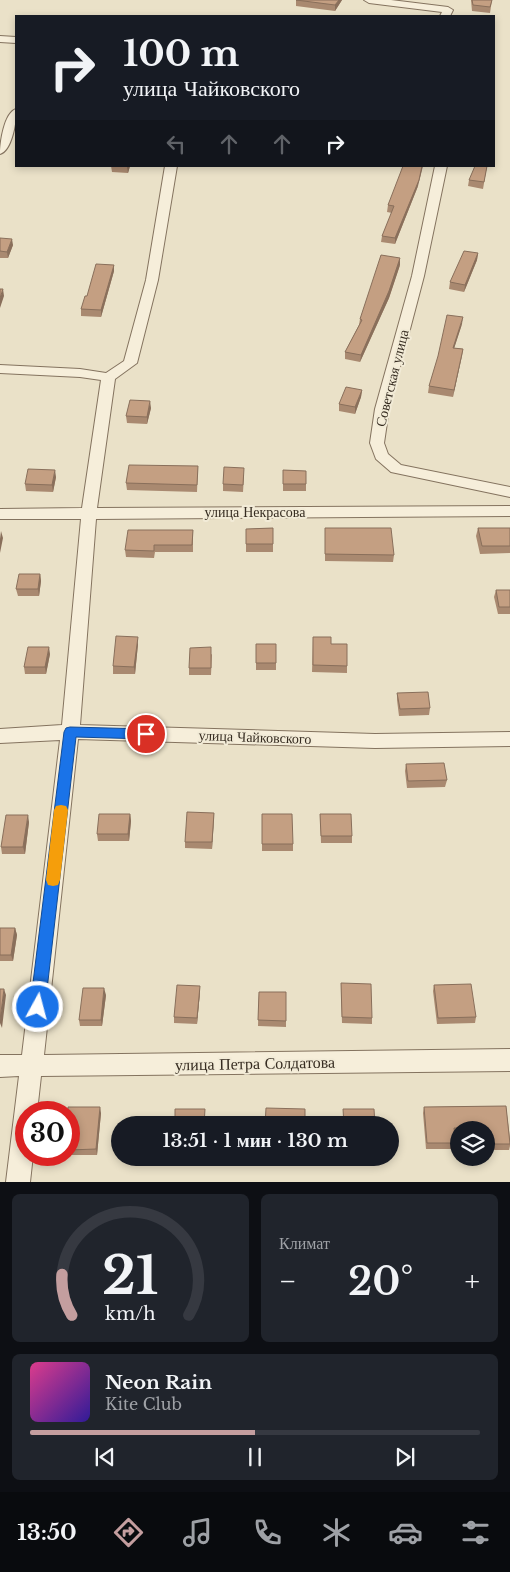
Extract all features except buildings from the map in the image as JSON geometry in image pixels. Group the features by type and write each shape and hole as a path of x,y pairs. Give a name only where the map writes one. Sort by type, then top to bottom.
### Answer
{"street":[{"path":"369,0 447,9"},
{"path":"0,40 15,40"},
{"path":"0,151 15,114"},
{"path":"0,368 80,373 108,377 130,363 152,280 170,167"},
{"name":"Советская улица","path":"441,167 434,203 382,409 376,443 380,456 396,469 510,492"},
{"path":"18,1182 70,732 89,514 108,377"},
{"name":"улица Некрасова","path":"0,514 510,511"},
{"name":"улица Чайковского","path":"0,736 70,732 375,741 510,739"},
{"name":"улица Петра Солдатова","path":"0,1066 510,1060"}],"slow traffic":[{"path":"53,880 61,810"}],"route":[{"path":"38,1007 70,732 146,734"}]}
